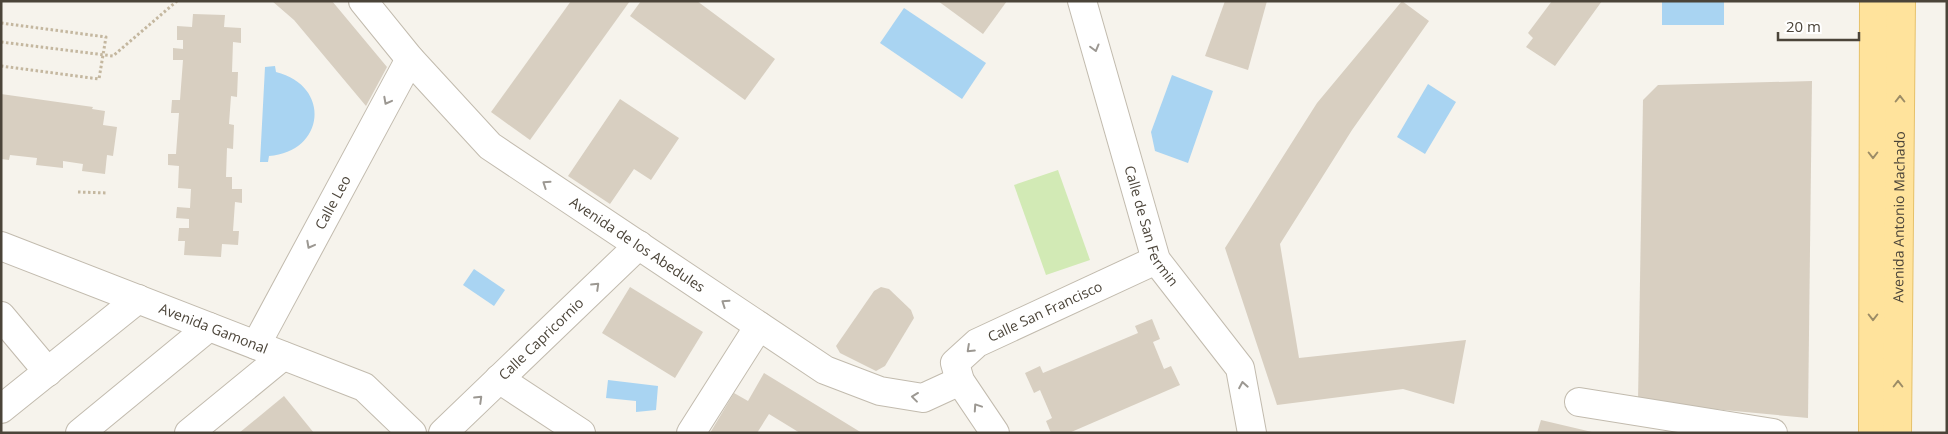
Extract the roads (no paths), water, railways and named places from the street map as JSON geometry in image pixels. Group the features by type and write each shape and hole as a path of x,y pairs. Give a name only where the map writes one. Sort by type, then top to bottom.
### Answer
{"main road":[{"name":"Avenida Antonio Machado","path":"1873,433 1874,1"},
{"name":"Avenida Antonio Machado","path":"1898,433 1901,1"}],"street":[{"name":"Avenida de los Abedules","path":"364,1 410,58 490,146 825,370 880,392 923,398 960,381"},
{"name":"Calle de San Fermin","path":"1082,1 1156,260 1240,368 1252,433"},
{"name":"Calle Leo","path":"256,345 410,58"},
{"name":"Calle Capricornio","path":"443,433 639,245"},
{"name":"Avenida Gamonal","path":"1,246 364,387 412,433"},
{"name":"Calle San Francisco","path":"960,381 955,363 977,343 1156,260"},
{"path":"1,409 138,299"},
{"path":"1,316 48,372"},
{"path":"691,433 759,326"},
{"path":"80,433 209,327"},
{"path":"189,433 283,356"},
{"path":"499,379 581,433"},
{"path":"960,381 995,433"},
{"path":"1579,402 1773,433"}],"water":[{"path":"1662,1 1724,1 1724,25 1662,25"},
{"path":"904,8 986,63 962,99 880,43"},
{"path":"275,66 276,72 294,79 306,90 313,104 314,118 311,131 302,143 288,152 269,156 268,162 260,162 265,67"},
{"path":"1172,75 1213,91 1188,163 1155,151 1151,132"},
{"path":"1428,84 1456,102 1425,154 1397,137"},
{"path":"474,269 505,290 494,306 463,285"},
{"path":"608,380 658,386 656,410 636,412 636,401 606,398"}]}
